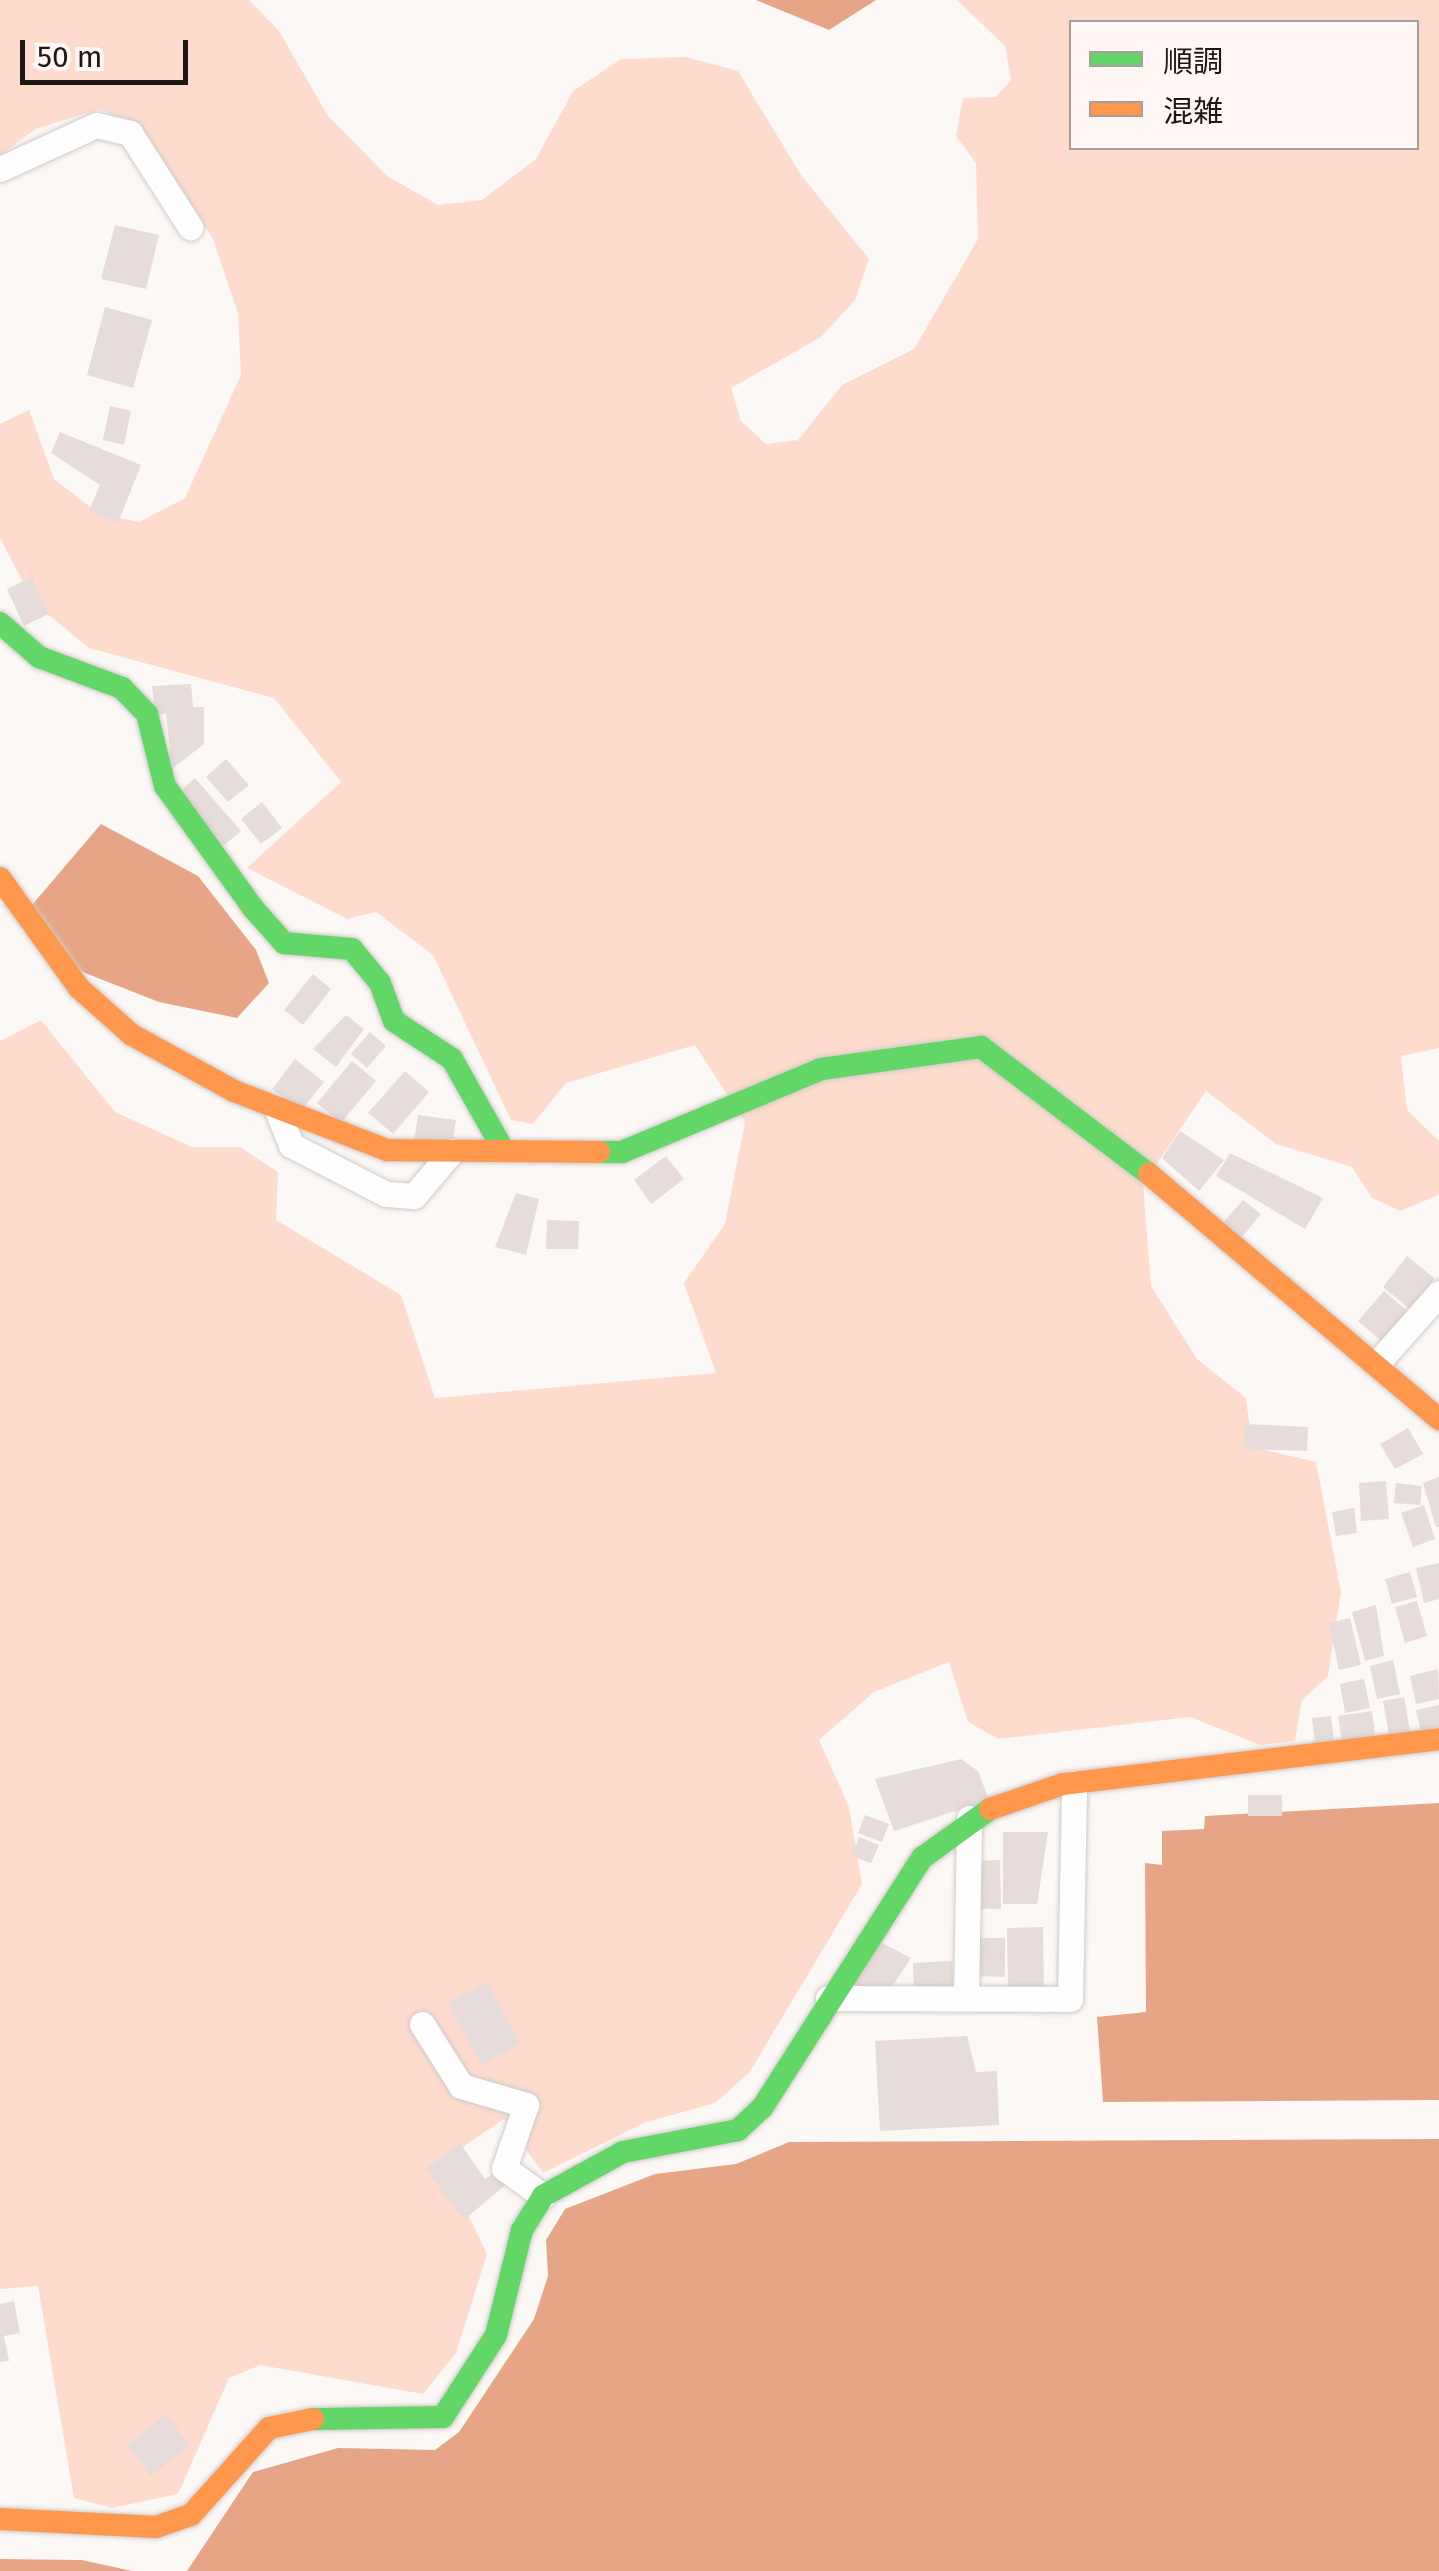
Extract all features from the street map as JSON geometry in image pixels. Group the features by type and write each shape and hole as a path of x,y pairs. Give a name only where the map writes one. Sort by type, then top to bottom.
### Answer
{"street":[{"path":"0,169 96,125 130,133 190,227"},
{"path":"0,623 39,657 122,688 147,714 164,786 253,908 284,943 352,949 394,1021 452,1059 500,1144"},
{"path":"0,878 79,988 132,1036 277,1110 387,1150 452,1151 500,1144 622,1152 820,1069 981,1048 1380,1360 1439,1419"},
{"path":"277,1110 291,1146 386,1194 414,1196 452,1151"},
{"path":"1380,1360 1439,1292"},
{"path":"0,2519 156,2527 191,2515 269,2428 346,2412 423,2424 443,2418 496,2335 522,2230 543,2196 637,2147 738,2130 762,2108 828,1998 922,1858 969,1818 1074,1783 1439,1739"},
{"path":"828,1998 1070,1998 1074,1783"},
{"path":"966,1998 969,1818"},
{"path":"422,2024 461,2086 526,2106 504,2168 543,2196"}],"shaded area":[{"path":"0,0 249,0 279,31 328,116 387,176 438,205 482,200 536,159 573,91 621,59 686,57 738,71 801,175 869,259 855,300 821,337 731,388 741,421 766,444 798,440 842,385 914,349 978,239 976,163 956,136 963,98 996,97 1011,80 1005,46 957,0 1439,0 1439,1048 1401,1056 1407,1110 1439,1141 1439,1195 1400,1211 1372,1198 1352,1167 1276,1144 1206,1091 1143,1184 1151,1286 1197,1359 1246,1398 1252,1447 1316,1462 1341,1592 1328,1676 1302,1700 1295,1741 1260,1745 1190,1717 998,1739 968,1722 949,1662 874,1692 819,1740 849,1807 862,1884 749,2073 715,2103 644,2123 543,2173 504,2119 442,2161 487,2254 456,2353 423,2394 260,2365 229,2378 178,2494 112,2508 74,2498 38,2286 0,2289 0,1041 41,1020 115,1112 192,1147 240,1147 278,1172 276,1220 401,1295 435,1398 716,1373 684,1283 725,1224 745,1122 695,1045 566,1083 533,1124 511,1120 433,955 376,912 347,919 247,868 341,782 274,698 89,648 34,603 0,538 0,424 29,410 54,479 98,513 139,522 185,498 241,375 238,313 213,239 139,124 99,109 36,129 0,155"},
{"path":"756,0 876,0 829,30"},
{"path":"101,824 198,876 256,950 269,983 237,1018 159,1002 80,971 32,905"},
{"path":"1439,1803 1439,2100 1103,2102 1097,2017 1146,2012 1145,1863 1162,1865 1162,1831 1204,1829 1205,1816"},
{"path":"1439,2139 1439,2571 187,2571 253,2472 338,2448 435,2450 459,2432 534,2319 548,2276 546,2240 565,2209 655,2174 736,2164 789,2142"},
{"path":"0,2559 82,2560 132,2571 0,2571"}],"building":[{"path":"115,225 159,235 146,289 101,279"},
{"path":"105,307 152,320 133,388 87,375"},
{"path":"110,406 131,411 124,445 103,440"},
{"path":"60,432 141,465 118,523 89,511 100,485 51,453"},
{"path":"32,577 49,614 24,626 7,589"},
{"path":"191,684 193,707 204,707 204,744 172,769 166,714 155,715 152,686"},
{"path":"226,759 249,785 228,802 206,777"},
{"path":"195,778 241,831 222,847 176,795"},
{"path":"262,802 282,828 261,844 241,819"},
{"path":"313,974 331,989 303,1025 284,1010"},
{"path":"346,1015 364,1029 336,1067 313,1049"},
{"path":"370,1032 386,1046 367,1068 351,1054"},
{"path":"295,1059 324,1082 301,1111 272,1089"},
{"path":"352,1061 376,1081 341,1123 317,1103"},
{"path":"405,1071 429,1092 393,1134 368,1113"},
{"path":"418,1115 456,1120 452,1146 414,1142"},
{"path":"1180,1131 1224,1160 1199,1191 1162,1158"},
{"path":"1230,1153 1323,1198 1305,1229 1216,1176"},
{"path":"666,1156 684,1179 651,1204 634,1180"},
{"path":"516,1193 539,1199 526,1255 495,1247"},
{"path":"1243,1200 1261,1214 1240,1239 1222,1224"},
{"path":"547,1220 579,1221 578,1249 546,1249"},
{"path":"1407,1256 1434,1278 1416,1314 1383,1287"},
{"path":"1384,1291 1412,1315 1386,1345 1358,1321"},
{"path":"1245,1424 1308,1427 1307,1451 1244,1449"},
{"path":"1408,1428 1423,1454 1395,1469 1380,1444"},
{"path":"1439,1477 1439,1527 1436,1527 1423,1483"},
{"path":"1386,1481 1389,1519 1361,1521 1359,1483"},
{"path":"1396,1483 1422,1486 1420,1505 1394,1503"},
{"path":"1424,1505 1435,1539 1413,1547 1401,1513"},
{"path":"1354,1508 1357,1533 1336,1536 1332,1512"},
{"path":"1439,1563 1439,1599 1424,1603 1416,1568"},
{"path":"1410,1572 1417,1597 1392,1604 1385,1579"},
{"path":"1417,1601 1427,1636 1405,1643 1395,1607"},
{"path":"1376,1605 1384,1656 1365,1661 1352,1612"},
{"path":"1350,1618 1361,1665 1339,1670 1329,1623"},
{"path":"1393,1660 1400,1694 1377,1699 1370,1666"},
{"path":"1438,1669 1439,1699 1416,1704 1410,1676"},
{"path":"1364,1679 1370,1708 1345,1713 1340,1684"},
{"path":"1404,1697 1411,1736 1390,1740 1383,1701"},
{"path":"1439,1705 1439,1733 1422,1737 1416,1710"},
{"path":"1372,1711 1376,1743 1343,1748 1338,1716"},
{"path":"1331,1716 1335,1750 1316,1752 1312,1718"},
{"path":"961,1759 978,1771 989,1800 894,1831 875,1779"},
{"path":"1248,1795 1282,1795 1282,1816 1248,1816"},
{"path":"865,1815 889,1824 882,1842 858,1833"},
{"path":"1003,1832 1048,1832 1037,1904 1003,1904"},
{"path":"859,1837 879,1845 871,1863 852,1856"},
{"path":"1000,1860 1001,1909 973,1909 973,1861"},
{"path":"1043,1927 1044,1994 1008,1994 1007,1928"},
{"path":"972,1938 1005,1938 1005,1977 972,1976"},
{"path":"874,1939 911,1958 887,1994 843,1991"},
{"path":"952,1961 954,1994 914,1996 913,1963"},
{"path":"487,1982 520,2044 481,2065 448,2003"},
{"path":"967,2036 976,2072 997,2071 999,2125 880,2131 875,2041"},
{"path":"460,2143 485,2179 496,2172 509,2182 464,2220 425,2169"},
{"path":"14,2301 20,2333 4,2336 9,2361 0,2362 0,2304"},
{"path":"166,2414 190,2446 151,2476 127,2445"}],"traffic: fast":[{"path":"0,623 39,657 122,688 147,714 165,786 253,908 284,943 352,949 380,983 394,1021 452,1059 500,1144"},
{"path":"599,1152 622,1152 821,1069 981,1047 1149,1174"},
{"path":"313,2419 443,2417 496,2335 522,2230 543,2196 623,2152 738,2130 762,2108 922,1858 990,1809"}],"traffic: slow":[{"path":"0,878 79,988 132,1035 234,1091 387,1150 599,1152"},
{"path":"1149,1174 1439,1419"},
{"path":"990,1809 1063,1784 1439,1739"},
{"path":"0,2519 156,2527 191,2515 269,2428 313,2419"}]}
